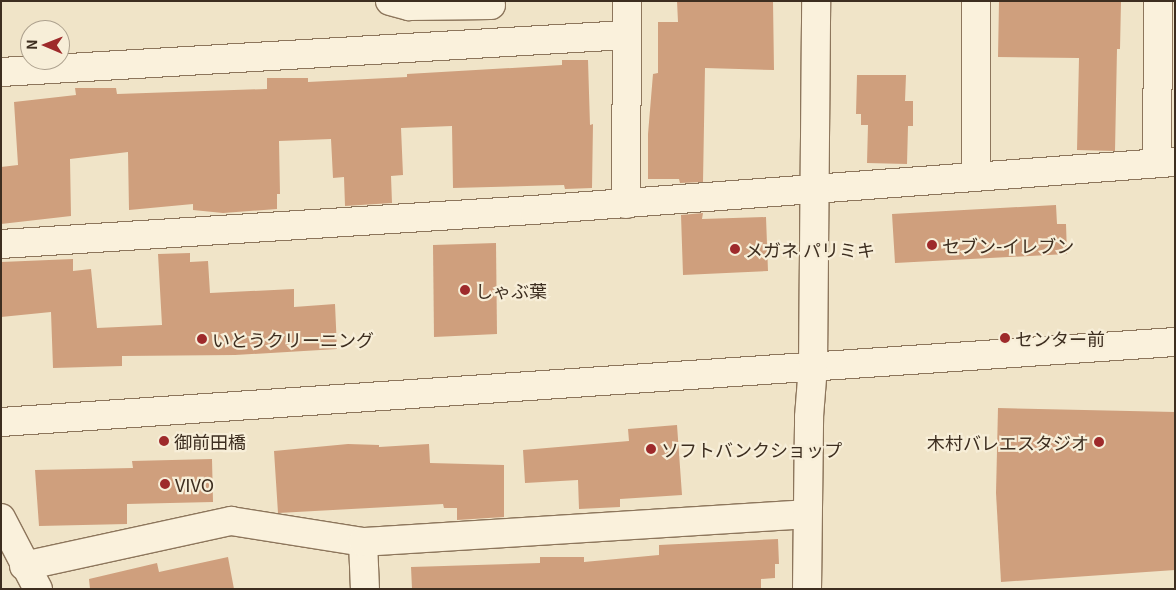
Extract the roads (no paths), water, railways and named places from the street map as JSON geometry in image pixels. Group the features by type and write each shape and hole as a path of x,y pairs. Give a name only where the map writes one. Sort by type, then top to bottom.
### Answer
{"street":[{"path":"390,1 409,6 491,4"},
{"path":"626,204 627,1"},
{"path":"807,589 807,514 813,366 816,1"},
{"path":"976,1 976,177"},
{"path":"1,244 626,204 815,188 1166,163 1158,1"},
{"path":"451,5 454,45"},
{"path":"1,72 626,36"},
{"path":"1,422 1175,342"},
{"path":"24,566 231,521 363,542 807,514"},
{"path":"1,518 24,566 38,589"},
{"path":"363,542 365,589"}],"place":[{"name":"セブン-イレブン","path":"932,245"},
{"name":"メガネ パリミキ","path":"735,249"},
{"name":"しゃぶ葉","path":"465,290"},
{"name":"センター前","path":"1005,338"},
{"name":"いとうクリーニング","path":"202,339"},
{"name":"御前田橋","path":"164,441"},
{"name":"木村バレエスタジオ","path":"1099,442"},
{"name":"ソフトバンクショップ","path":"651,449"},
{"name":"VIVO","path":"165,484"}]}
